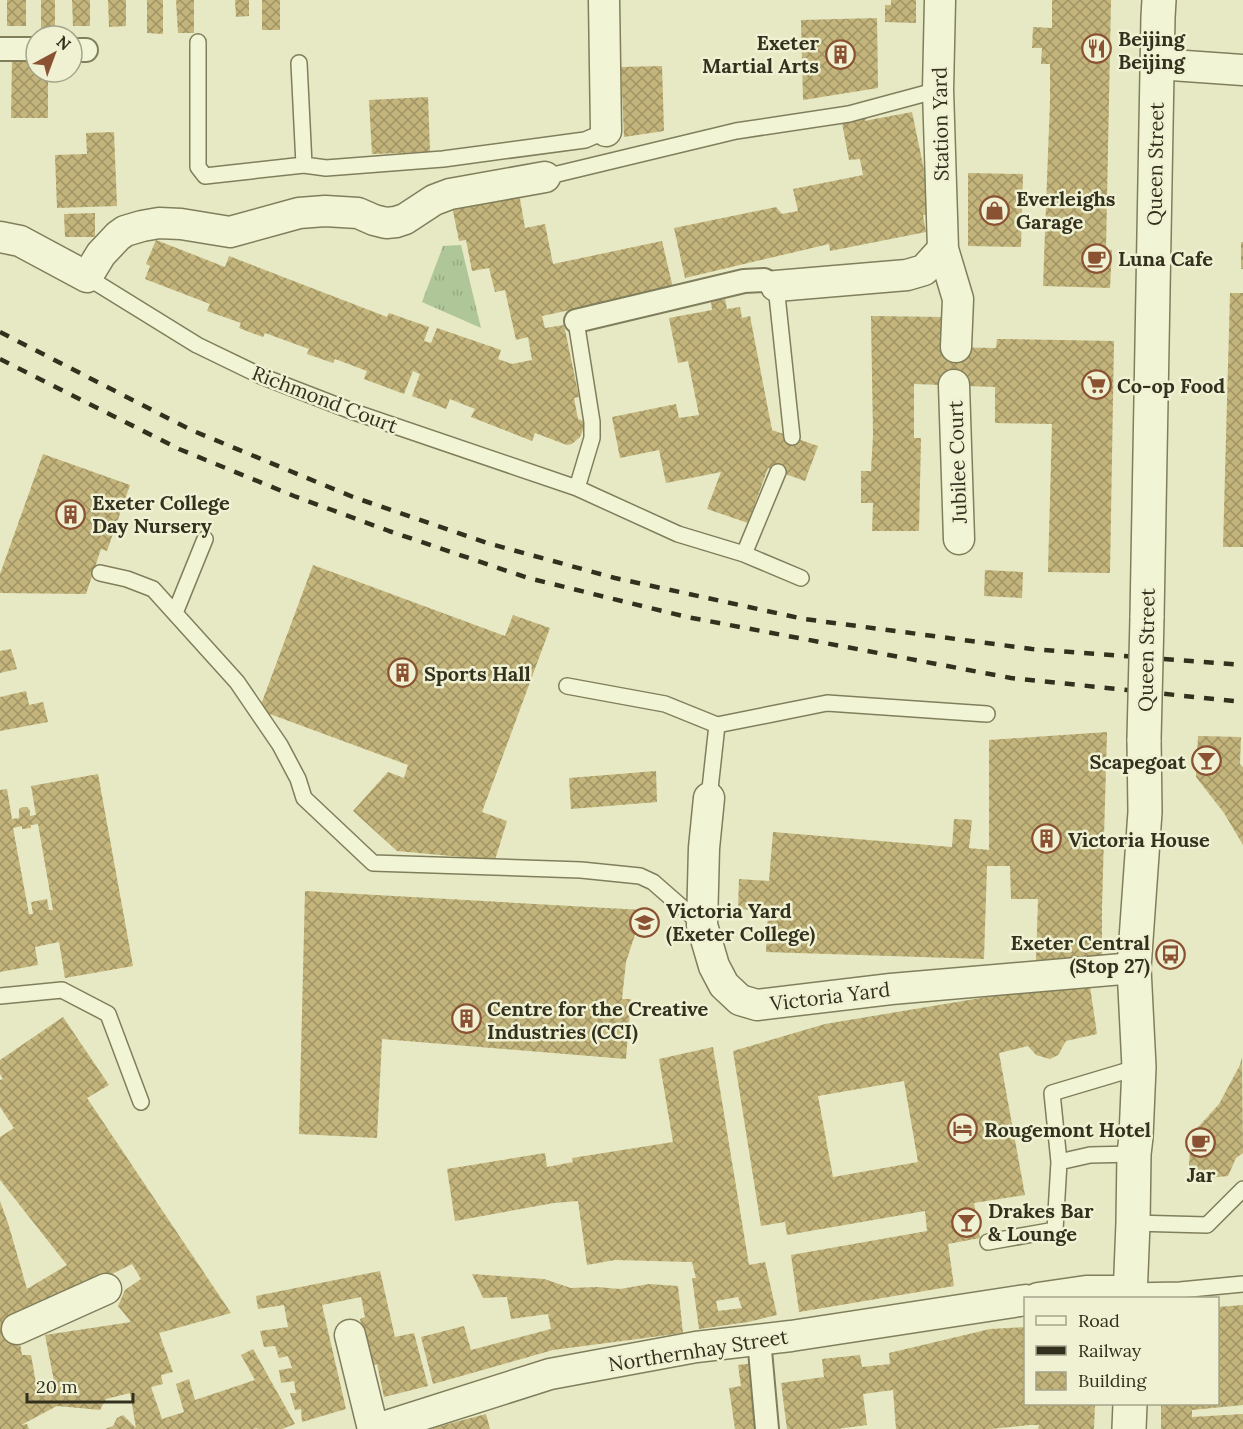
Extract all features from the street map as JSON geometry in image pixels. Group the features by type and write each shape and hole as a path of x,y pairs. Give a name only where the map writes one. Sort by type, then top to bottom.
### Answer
{"street":[{"path":"604,0 606,132"},
{"name":"Station Yard","path":"940,0 938,90 943,249"},
{"name":"Queen Street","path":"1130,1295 1139,1067 1134,968 1145,812 1144,739 1159,0"},
{"path":"0,49 24,50"},
{"path":"1157,64 1243,70"},
{"path":"87,277 101,254 118,236 125,231 142,226 181,224 230,232 299,213 325,211 357,213 386,223 396,222 405,219 434,200 450,194 545,177"},
{"name":"Richmond Court","path":"0,237 20,241 87,277"},
{"path":"576,321 744,281 764,280 776,286 907,275 924,270 943,249"},
{"path":"943,249 958,299 956,347"},
{"name":"Jubilee Court","path":"954,385 959,539"},
{"name":"Victoria Yard","path":"709,798 704,848 702,925 714,966 724,985 740,1000 757,1005 891,988 1134,968"},
{"path":"17,1329 106,1289"},
{"path":"1052,1297 1086,1292 1130,1295"},
{"name":"Northernhay Street","path":"375,1429 550,1374 696,1347 792,1336 1024,1300"},
{"path":"350,1335 375,1429"},
{"path":"759,1339 767,1429"},
{"path":"1130,1405 1130,1429"}],"lane":[{"path":"198,42 198,167 205,176 304,165 326,168 443,159 585,141 606,132"},
{"path":"299,63 304,165"},
{"path":"545,177 736,130 849,114 938,90"},
{"name":"Richmond Court","path":"87,277 197,345 261,376 354,412 578,488 678,534 744,554 801,578"},
{"path":"776,286 792,437"},
{"path":"576,321 592,422 592,438 578,488"},
{"path":"744,554 778,472"},
{"path":"175,613 205,539"},
{"path":"100,573 127,579 153,589 237,682 280,745 298,779 304,798 373,863 581,870 640,876 653,882 702,925"},
{"path":"567,686 665,704 717,725 827,703 987,714"},
{"path":"709,798 717,725"},
{"path":"0,996 62,990 108,1014 141,1102"},
{"path":"988,1242 1056,1230 1059,1162 1052,1093 1139,1067"},
{"path":"1059,1162 1089,1155 1134,1154"},
{"path":"1133,1223 1207,1225 1243,1190"},
{"path":"1130,1295 1243,1284"}],"green space":[{"path":"461,245 481,328 422,302 443,246"}],"building":[{"path":"7,0 26,0 26,24 7,26"},
{"path":"41,0 55,0 55,24 41,24"},
{"path":"72,0 90,0 90,26 73,24"},
{"path":"108,0 126,0 126,26 109,27"},
{"path":"147,0 163,0 163,34 147,33"},
{"path":"176,0 194,0 194,33 178,33"},
{"path":"235,0 249,0 249,16 236,17"},
{"path":"262,0 280,0 280,30 262,30"},
{"path":"891,0 916,0 916,23 885,22 885,5 891,5"},
{"path":"1052,0 1111,0 1106,249 1112,250 1110,288 1043,286 1050,64 1041,64 1042,48 1032,48 1033,27 1052,28"},
{"name":"Exeter Martial Arts","path":"877,18 878,88 803,100 801,20"},
{"path":"12,57 24,58 24,84 48,84 48,118 11,118"},
{"path":"662,66 664,131 624,137 621,67"},
{"path":"428,97 430,152 372,154 369,100"},
{"path":"912,112 933,213 923,215 926,232 830,251 829,244 685,278 674,228 776,207 782,214 798,211 793,189 863,175 860,159 849,160 842,123"},
{"path":"114,132 117,206 57,208 55,155 87,154 86,133"},
{"name":"Everleighs Garage","path":"968,173 1023,174 1021,247 968,246"},
{"path":"519,193 525,228 545,224 553,264 662,241 673,288 542,316 545,328 564,325 579,397 574,398 578,419 583,421 580,437 572,444 567,445 535,433 532,441 471,417 475,409 450,399 446,409 412,396 420,374 413,371 404,394 364,379 367,371 335,359 333,363 307,354 309,349 265,333 263,337 239,328 241,323 207,311 210,304 145,279 150,266 146,264 156,240 225,267 229,256 387,317 389,313 429,327 424,341 431,343 437,328 501,350 498,359 512,364 532,360 528,337 516,340 505,290 495,292 489,268 472,271 466,240 459,241 452,206"},
{"path":"95,213 95,237 65,237 64,214"},
{"path":"1241,242 1243,242 1243,269 1241,269"},
{"path":"1230,293 1243,293 1243,547 1223,547"},
{"path":"725,299 727,309 740,307 742,318 750,316 772,430 818,446 805,481 768,468 748,523 707,509 721,472 666,483 659,450 620,458 612,417 676,404 679,418 699,415 688,361 678,363 669,318 712,310 711,302"},
{"path":"871,316 942,317 941,347 996,348 997,339 1114,341 1110,573 1048,572 1052,424 995,423 995,387 914,384 914,438 921,438 919,531 872,531 873,503 861,503 861,471 871,471 873,436"},
{"name":"Exeter College Day Nursery","path":"43,454 130,485 107,551 101,549 86,594 0,593 0,574"},
{"name":"Sports Hall","path":"313,565 505,636 513,615 550,628 482,812 507,821 495,860 397,851 353,811 388,772 404,778 408,765 259,710"},
{"path":"985,570 1023,572 1022,598 984,596"},
{"path":"11,649 17,669 0,673 0,651"},
{"path":"26,691 29,705 43,702 48,722 0,731 0,697"},
{"name":"Victoria House","path":"1107,732 1102,962 1036,961 1038,899 1011,899 1010,866 987,866 984,959 766,952 768,911 738,909 739,879 769,881 773,832 952,847 954,819 972,820 969,848 989,850 989,740"},
{"path":"1198,736 1241,737 1243,845 1224,813 1196,777"},
{"path":"656,771 657,802 571,809 569,778"},
{"path":"98,774 133,966 65,978 59,942 35,947 38,965 0,972 0,790 7,789 12,819 19,818 19,809 23,807 27,807 30,816 36,815 31,786","holes":["38,824 53,910 49,910 47,899 31,902 33,914 29,914 13,828 22,826 22,829 31,828 31,825"]},
{"name":"Centre for the Creative Industries (CCI)","path":"305,891 643,910 626,962 622,999 631,999 626,1059 382,1039 377,1138 299,1134"},
{"name":"Rougemont Hotel","path":"1089,980 1097,1034 1066,1041 1058,1055 1050,1059 1036,1055 1028,1046 999,1053 1025,1195 974,1203 980,1238 948,1244 954,1286 799,1312 791,1255 927,1231 925,1211 787,1235 785,1222 761,1226 733,1051 825,1024","holes":["904,1081 918,1162 833,1177 818,1096"]},
{"path":"63,1017 109,1085 87,1098 231,1313 159,1333 173,1372 161,1375 163,1384 151,1387 162,1419 184,1412 176,1384 189,1379 195,1400 255,1380 241,1355 253,1349 295,1424 282,1429 105,1429 113,1426 117,1418 123,1415 136,1428 130,1393 106,1399 100,1410 57,1406 21,1425 27,1424 29,1429 0,1429 0,1201 27,1289 67,1265 0,1180 0,1137 14,1128 0,1107 0,1080 3,1079 0,1074 0,1060","holes":["132,1264 141,1279 125,1290 118,1306 131,1322 45,1335 55,1386 37,1389 31,1355 22,1355 19,1337 108,1276"]},
{"path":"713,1047 749,1265 765,1262 777,1315 699,1329 692,1278 696,1278 692,1262 615,1260 587,1265 578,1201 554,1203 455,1221 447,1169 545,1153 547,1167 573,1162 572,1158 673,1142 659,1059","holes":["738,1297 742,1308 718,1311 716,1301"]},
{"path":"1242,1057 1243,1153 1236,1158 1228,1176 1188,1180 1191,1135 1219,1104"},
{"path":"380,1271 395,1337 414,1333 428,1386 384,1397 377,1364 371,1366 360,1319 365,1317 361,1297 322,1305 346,1409 302,1422 301,1409 295,1410 290,1393 296,1393 294,1381 281,1383 279,1370 292,1368 288,1356 279,1358 275,1346 264,1347 260,1331 288,1327 284,1305 258,1309 256,1296"},
{"path":"472,1274 544,1279 571,1288 620,1289 649,1284 678,1286 683,1333 553,1350 433,1384 421,1337 464,1326 471,1350 551,1329 548,1314 511,1319 507,1297 483,1298"},
{"path":"1243,1305 1243,1405 1192,1410 1192,1417 1243,1414 1243,1429 1161,1429 1161,1405 1219,1405 1219,1307"},
{"path":"1024,1327 1024,1405 1095,1405 1094,1429 1038,1429 1039,1425 1030,1425 991,1429 896,1429 893,1390 863,1394 867,1425 837,1429 787,1429 781,1383 824,1377 822,1359 860,1355 862,1367 890,1364 889,1353 990,1329"},
{"path":"754,1363 763,1429 735,1429 729,1388 741,1386 738,1365"},
{"path":"486,1414 490,1429 433,1429 433,1428"}],"railway":[{"path":"0,332 191,430 353,497 487,543 615,578 804,619 1032,649 1243,665"},
{"path":"0,359 179,449 294,496 528,578 687,617 1011,678 1243,702"}],"place":[{"name":"Beijing Beijing","path":"1097,49"},
{"name":"Exeter Martial Arts","path":"840,54"},
{"name":"Everleighs Garage","path":"995,210"},
{"name":"Luna Cafe","path":"1097,258"},
{"name":"Co-op Food","path":"1096,385"},
{"name":"Exeter College Day Nursery","path":"71,514"},
{"name":"Sports Hall","path":"403,673"},
{"name":"Scapegoat","path":"1207,761"},
{"name":"Victoria House","path":"1047,839"},
{"name":"Victoria Yard (Exeter College)","path":"645,922"},
{"name":"Exeter Central (Stop 27)","path":"1171,954"},
{"name":"Centre for the Creative Industries (CCI)","path":"466,1019"},
{"name":"Rougemont Hotel","path":"963,1129"},
{"name":"Jar","path":"1201,1143"},
{"name":"Drakes Bar & Lounge","path":"967,1222"}]}
